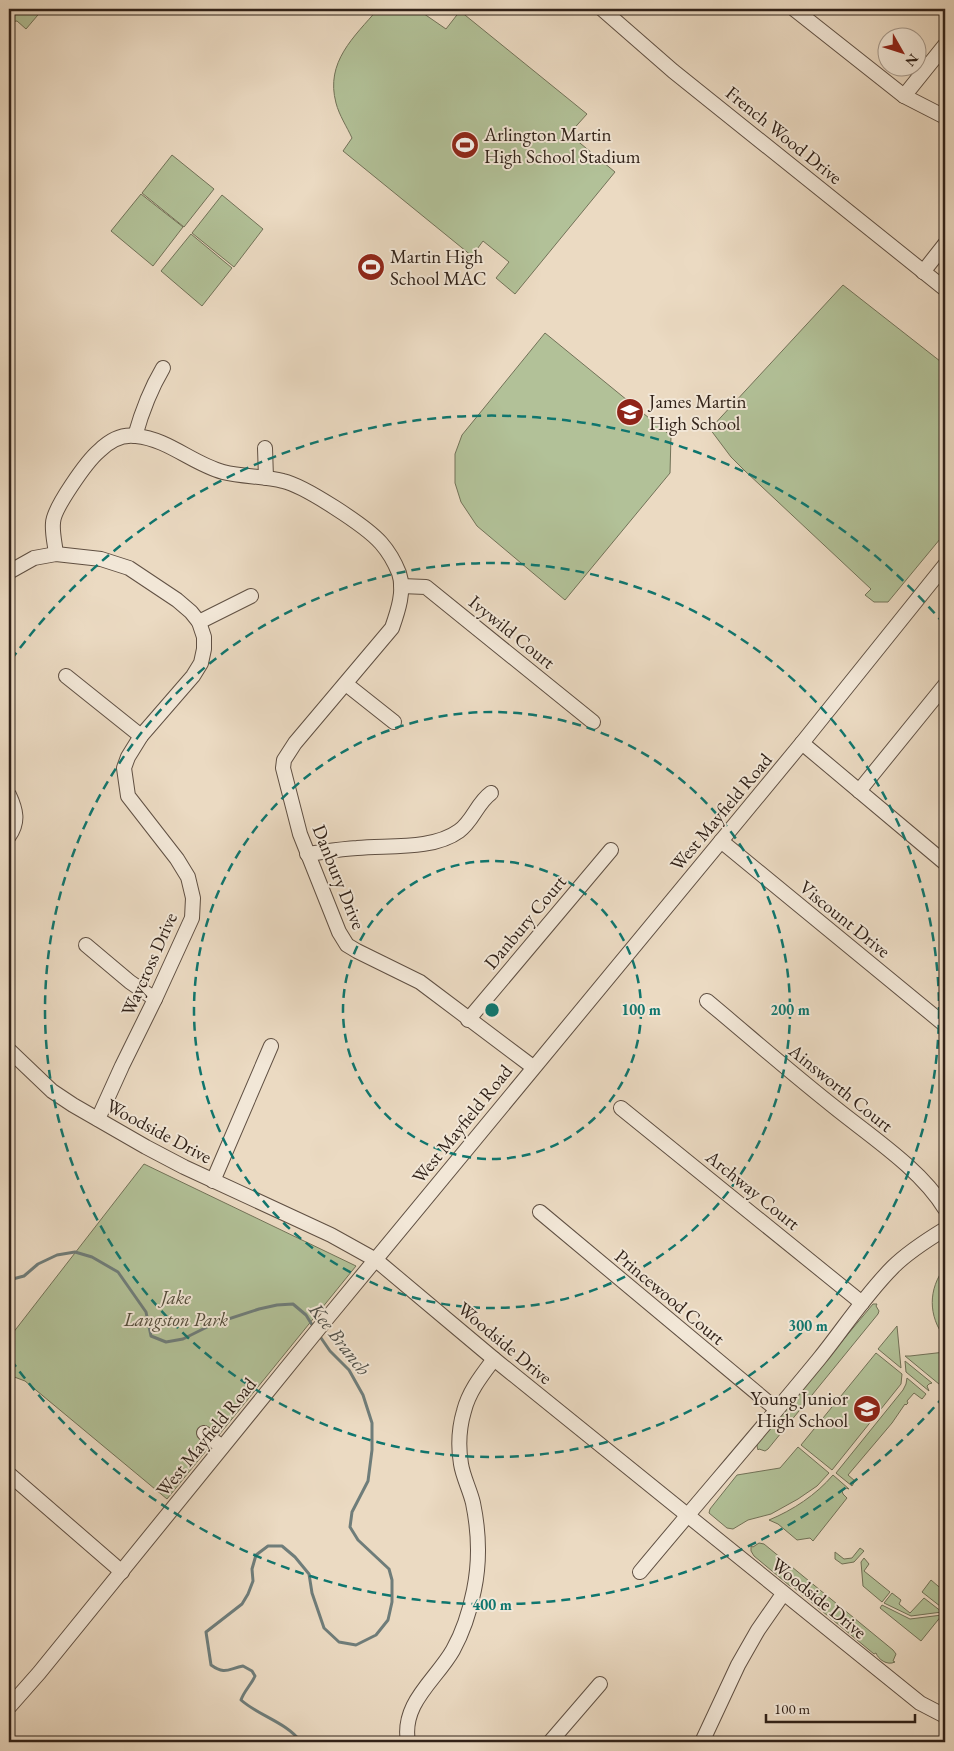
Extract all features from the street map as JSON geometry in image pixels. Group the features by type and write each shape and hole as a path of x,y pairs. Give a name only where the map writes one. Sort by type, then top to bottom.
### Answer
{"street":[{"name":"French Wood Drive","path":"602,9 673,71 945,289"},
{"path":"794,9 904,96 945,117"},
{"path":"904,96 945,45"},
{"path":"923,272 945,244"},
{"path":"56,554 52,523 55,513 97,452 120,437 135,436 142,409 163,368"},
{"name":"Danbury Drive","path":"135,436 151,439 222,472 266,478 292,484 316,496 359,525 381,543 386,550 399,574 401,586 398,610 392,628 295,743 284,760 286,778 300,834 339,932 347,945 357,952 420,982 468,1020 534,1067"},
{"path":"265,448 266,478"},
{"path":"9,572 34,558 56,554 101,559 129,568 177,600 192,612 199,622 251,596"},
{"name":"West Mayfield Road","path":"9,1707 40,1673 306,1343 802,743 945,565"},
{"name":"Ivywild Court","path":"401,586 426,587 594,722"},
{"name":"Waycross Drive","path":"98,1119 156,999 192,918 193,898 188,877 178,859 128,796 124,768 128,757 141,736 193,676 201,663 204,636 199,622"},
{"path":"66,676 141,736"},
{"path":"346,684 394,722"},
{"path":"859,791 945,685"},
{"path":"802,743 945,863"},
{"path":"307,854 355,848 434,843 450,837 461,830 483,799 491,793"},
{"path":"9,795 16,816 15,824 9,836"},
{"name":"Viscount Drive","path":"721,841 945,1025"},
{"name":"Danbury Court","path":"468,1020 611,850"},
{"path":"86,944 130,982 156,999"},
{"name":"Ainsworth Court","path":"707,1001 919,1176 936,1193 945,1208"},
{"path":"213,1180 271,1046"},
{"name":"Woodside Drive","path":"9,1050 52,1091 146,1147 331,1235 376,1260 494,1359 783,1594 920,1703 945,1716"},
{"name":"Archway Court","path":"621,1108 862,1303"},
{"name":"Princewood Court","path":"540,1212 776,1409"},
{"path":"640,1572 893,1268 905,1257 945,1229"},
{"path":"408,1742 408,1722 414,1703 446,1662 454,1648 472,1599 478,1570 477,1528 472,1501 460,1464 459,1434 464,1410 473,1388 494,1359"},
{"path":"204,1433 222,1447"},
{"path":"9,1474 122,1572"},
{"path":"702,1742 738,1665 758,1630 783,1594"},
{"path":"550,1742 600,1684"}],"green space":[{"path":"9,9 18,9 22,12 24,10 27,13 31,9 43,9 26,29 17,21 9,22"},
{"name":"Arlington Martin High School Stadium","path":"378,9 417,9 446,29 460,11 587,114 569,134 615,172 515,294 496,278 509,262 483,241 472,256 343,151 352,138 336,103 335,75 338,63 351,40"},
{"path":"172,155 214,189 184,227 142,193"},
{"path":"141,194 183,227 153,266 111,231"},
{"path":"222,195 263,229 234,267 192,233"},
{"path":"191,234 232,268 202,306 161,271"},
{"path":"843,285 945,365 945,533 888,602 874,602 865,595 871,589 745,471 731,457 710,429"},
{"path":"545,333 671,436 670,473 565,600 477,526 461,502 455,483 455,454 462,435"},
{"name":"Jake Langston Park","path":"144,1164 356,1266 167,1499 25,1381 9,1375 9,1338"},
{"path":"945,1267 945,1280 940,1299 941,1316 945,1325 945,1338 935,1321 932,1302 935,1284"},
{"path":"873,1304 877,1304 878,1314 768,1449 765,1451 758,1450 758,1442"},
{"path":"897,1326 901,1368 878,1349"},
{"path":"945,1352 945,1389 905,1356 910,1356"},
{"path":"876,1353 902,1374 901,1384 832,1470 801,1445"},
{"path":"905,1361 932,1383 927,1386 929,1391 906,1372"},
{"path":"907,1378 926,1394 922,1399 914,1393 907,1401 908,1403 905,1404 892,1423 848,1475 855,1481 852,1486 836,1473 903,1390"},
{"path":"798,1447 829,1473 817,1486 771,1514 748,1520 733,1529 727,1528 709,1513 710,1509 737,1475 780,1468"},
{"path":"833,1475 849,1489 846,1488 842,1491 847,1498 813,1541 810,1538 797,1540 778,1524 769,1520 787,1512 804,1501"},
{"path":"759,1543 764,1544 893,1650 896,1654 893,1661 895,1662 889,1663 881,1660 876,1653 874,1654 754,1556 751,1546 753,1547"},
{"path":"860,1548 864,1551 854,1562 842,1564 835,1559 835,1552 844,1559 852,1558"},
{"path":"864,1558 869,1564 864,1571 890,1592 882,1602 863,1586 861,1562"},
{"path":"931,1580 945,1592 945,1610 922,1592"},
{"path":"892,1593 901,1600 899,1604 910,1613 924,1598 942,1612 911,1616 884,1603"},
{"path":"882,1605 910,1619 942,1615 921,1641 880,1608"}],"waterway":[{"name":"Kee Branch","path":"9,1280 24,1276 38,1264 57,1255 75,1252 92,1257 118,1272 146,1312 151,1336 166,1342 183,1339 213,1324 277,1305 293,1304 306,1315 314,1328"},
{"name":"Kee Branch","path":"301,1742 288,1729 241,1700 255,1676 252,1671 243,1666 223,1671 211,1665 206,1632 242,1604 253,1581 252,1569 256,1555 268,1546 282,1546 295,1557 309,1574 312,1593 324,1628 339,1642 356,1645 376,1635 388,1620 392,1602 392,1580 389,1569 358,1540 350,1527 352,1512 368,1481 372,1450 372,1423 363,1395 349,1370 330,1351 319,1335"}],"place":[{"name":"Arlington Martin High School Stadium","path":"465,145"},
{"name":"Martin High School MAC","path":"371,267"},
{"name":"James Martin High School","path":"630,412"},
{"name":"Young Junior High School","path":"867,1409"}]}
